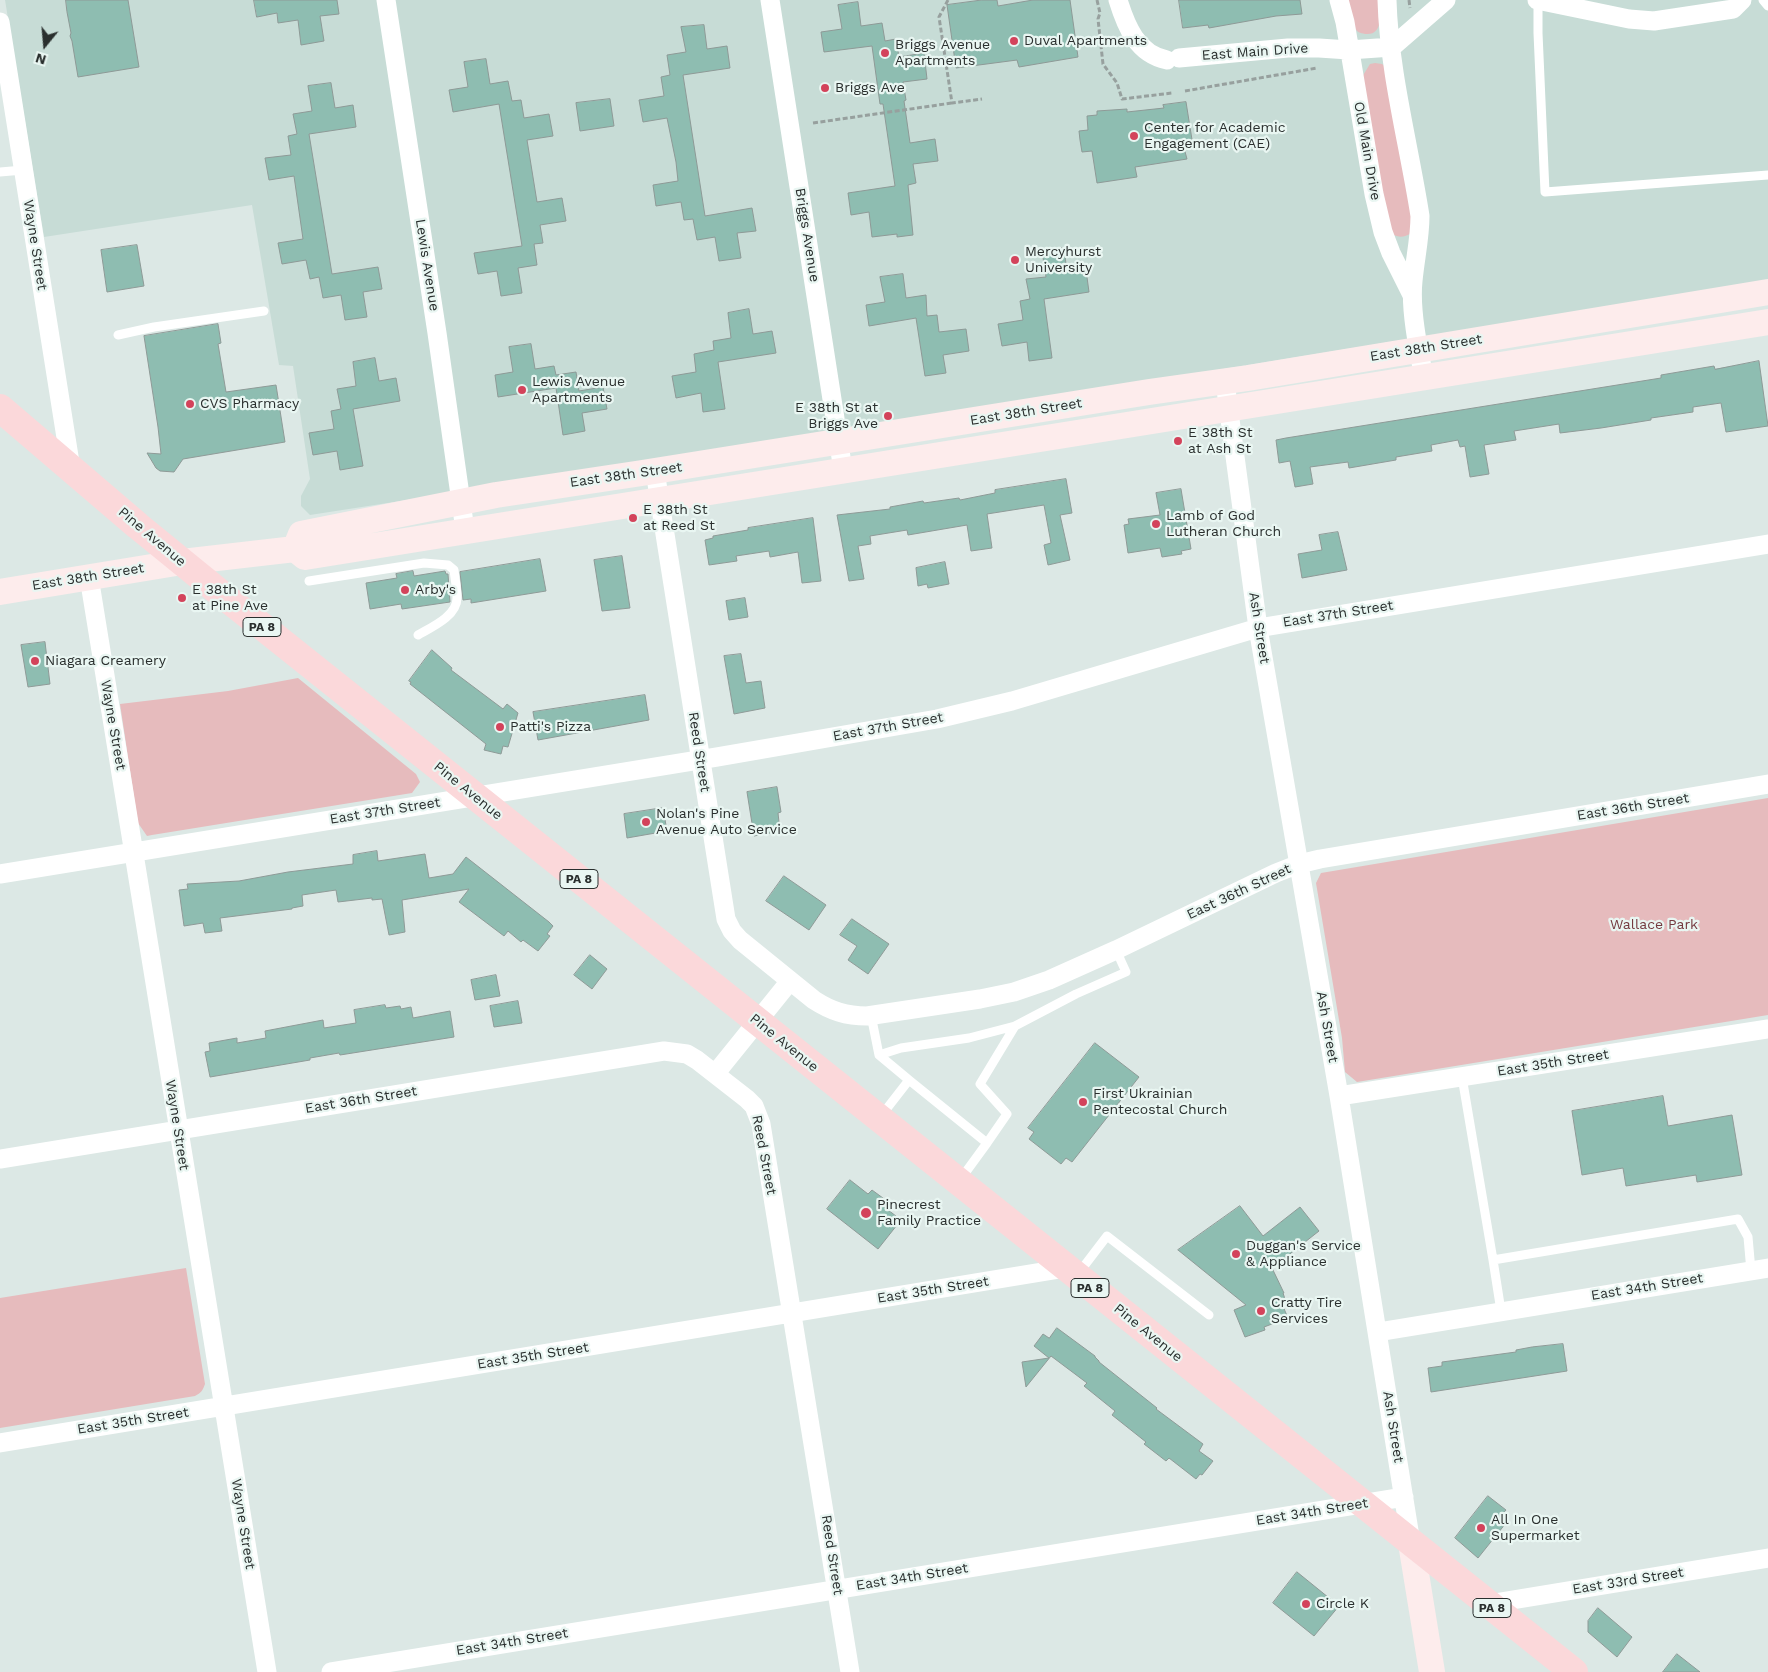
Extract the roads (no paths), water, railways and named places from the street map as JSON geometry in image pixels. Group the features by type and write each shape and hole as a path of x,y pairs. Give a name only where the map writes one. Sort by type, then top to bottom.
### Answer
{"main road":[{"name":"East 38th Street","path":"295,549 301,534 538,488 1225,382 1768,292"},
{"name":"East 38th Street","path":"0,592 182,562 295,549 305,557 1768,322"},
{"name":"Pine Avenue","path":"0,408 182,562 1574,1672"},
{"name":"Ash Street","path":"1411,1543 1432,1672"}],"street":[{"name":"Lewis Avenue","path":"386,0 465,530"},
{"name":"Briggs Avenue","path":"770,0 843,470"},
{"name":"East Main Drive","path":"1118,0 1125,23 1139,45 1150,54 1173,59 1288,48 1349,50 1392,47"},
{"name":"Old Main Drive","path":"1339,0 1345,22 1374,194 1383,232 1412,296"},
{"name":"Old Main Drive","path":"1387,0 1392,47 1420,216 1420,238 1412,296 1424,377"},
{"path":"1392,47 1446,0"},
{"path":"1537,0 1629,19 1654,21 1733,9 1742,0"},
{"name":"Wayne Street","path":"0,22 71,469"},
{"name":"Ash Street","path":"1225,382 1258,628 1339,1096 1411,1543"},
{"name":"Reed Street","path":"655,471 726,919 732,931 740,940 790,981"},
{"name":"East 37th Street","path":"0,874 700,760 964,713 1258,628 1768,544"},
{"name":"Wayne Street","path":"89,577 267,1672"},
{"name":"East 36th Street","path":"790,981 826,1008 852,1016 980,1000 1014,992 1049,980 1276,873 1299,864 1768,784"},
{"path":"716,1074 790,981"},
{"name":"East 35th Street","path":"1339,1096 1768,1029"},
{"name":"East 36th Street","path":"0,1159 664,1051 687,1054 716,1074"},
{"name":"Reed Street","path":"716,1074 747,1099 754,1106 758,1115 850,1672"},
{"name":"East 34th Street","path":"1378,1332 1760,1269"},
{"name":"East 35th Street","path":"0,1442 792,1313 1071,1272"},
{"name":"East 34th Street","path":"331,1672 1404,1497"},
{"name":"East 33rd Street","path":"1488,1604 1768,1558"}],"lane":[{"path":"1537,0 1545,192 1768,175"},
{"path":"1763,0 1768,6"},
{"path":"0,172 23,170"},
{"path":"118,335 154,327 264,311"},
{"path":"308,581 424,563 448,565 454,570 457,600 454,609 443,620 418,635"},
{"path":"879,1055 901,1048 969,1038 1015,1026 1076,994 1126,972 1116,950"},
{"path":"871,1015 879,1055 987,1143"},
{"path":"958,1182 1006,1114 980,1084 1015,1026"},
{"path":"1462,1077 1501,1311"},
{"path":"879,1119 909,1080"},
{"path":"1493,1260 1738,1219 1748,1237 1760,1269"},
{"path":"1071,1272 1107,1236 1209,1316"}],"place":[{"name":"Duval Apartments","path":"1014,41"},
{"name":"Briggs Avenue Apartments","path":"885,53"},
{"name":"Briggs Ave","path":"825,88"},
{"name":"Center for Academic Engagement (CAE)","path":"1134,136"},
{"name":"Mercyhurst University","path":"1015,260"},
{"name":"Lewis Avenue Apartments","path":"522,390"},
{"name":"CVS Pharmacy","path":"190,404"},
{"name":"E 38th St at Briggs Ave","path":"888,416"},
{"name":"E 38th St at Ash St","path":"1178,441"},
{"name":"E 38th St at Reed St","path":"633,518"},
{"name":"Lamb of God Lutheran Church","path":"1156,524"},
{"name":"Arby's","path":"405,590"},
{"name":"E 38th St at Pine Ave","path":"182,598"},
{"name":"Niagara Creamery","path":"35,661"},
{"name":"Patti's Pizza","path":"500,727"},
{"name":"Nolan's Pine Avenue Auto Service","path":"646,822"},
{"name":"First Ukrainian Pentecostal Church","path":"1083,1102"},
{"name":"Pinecrest Family Practice","path":"866,1213"},
{"name":"Duggan's Service & Appliance","path":"1236,1254"},
{"name":"Cratty Tire Services","path":"1261,1311"},
{"name":"All In One Supermarket","path":"1481,1528"},
{"name":"Circle K","path":"1306,1604"}],"park label":[{"name":"Wallace Park","path":"1654,925"}]}
